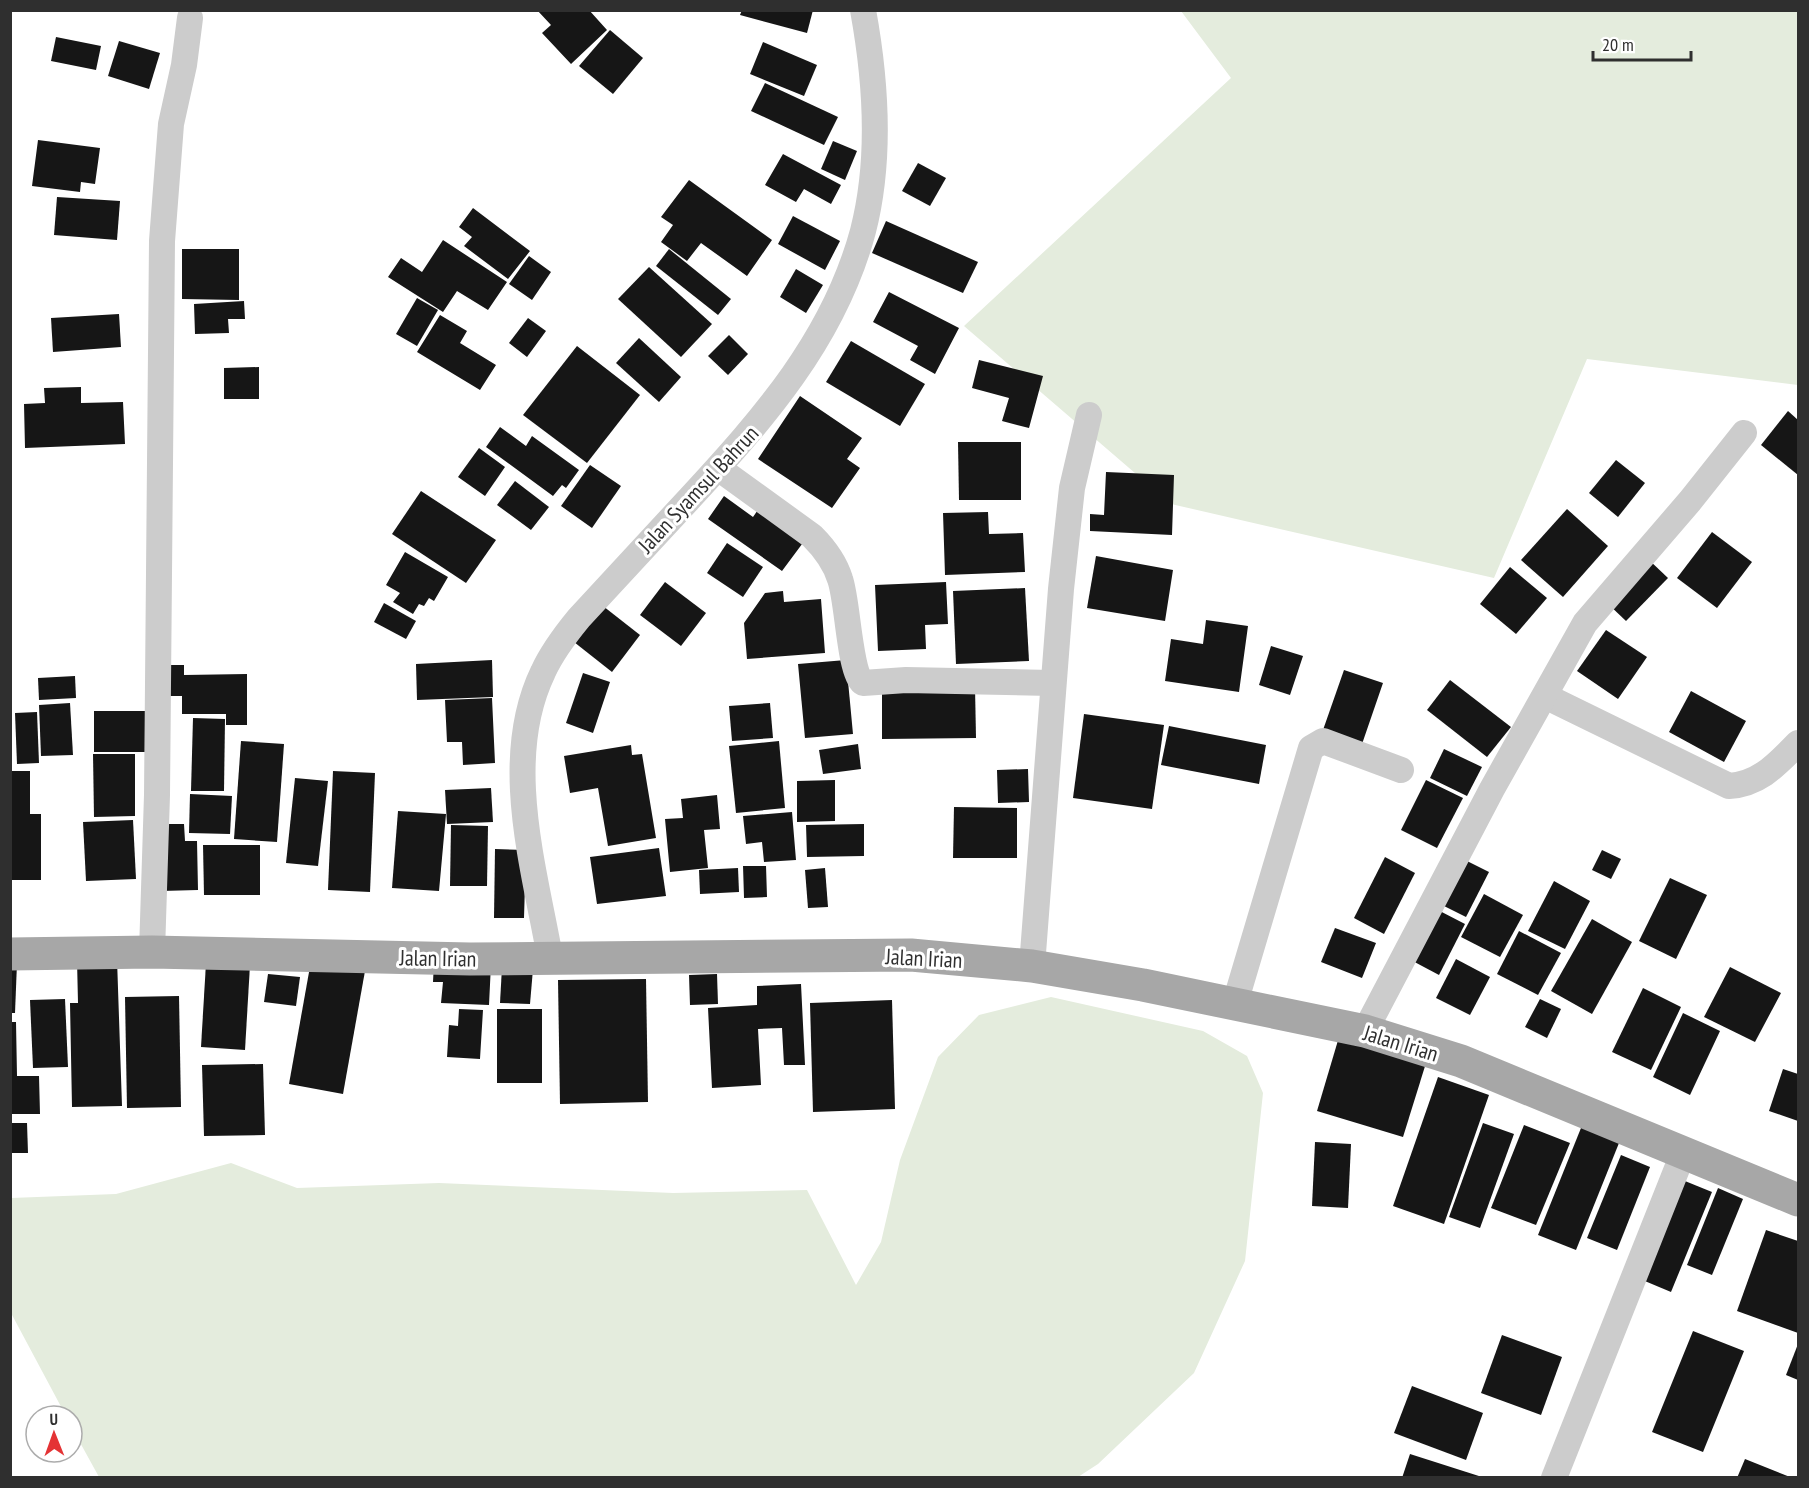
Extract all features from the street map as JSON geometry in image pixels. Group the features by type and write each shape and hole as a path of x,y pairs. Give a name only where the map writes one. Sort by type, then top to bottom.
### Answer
{"main road":[{"name":"Jalan Irian","path":"10,954 152,952 470,959 911,955 1032,966 1235,1003 1365,1031 1461,1061 1684,1151 1798,1200"}],"street":[{"name":"Jalan Syamsul Bahrun","path":"550,957 529,843 523,784 525,732 539,682 559,643 579,618 768,413 808,356 845,283 863,231 873,170 873,92 863,10"},
{"path":"152,952 157,795 162,241 171,124 184,65 190,18"},
{"path":"1032,966 1052,683 1072,488 1089,415"},
{"path":"1365,1031 1492,789 1585,623 1690,501 1744,433"},
{"path":"718,468 812,536 823,547 840,579 856,669 863,683 906,680 1052,683"},
{"path":"1545,696 1729,786 1752,782 1765,775 1798,743"},
{"path":"1235,1003 1311,748 1323,741 1401,770"},
{"path":"1554,1478 1684,1151"}],"green space":[{"path":"1181,11 1798,11 1798,385 1587,359 1494,578 1171,504 964,326 1231,78"},
{"path":"1051,997 1203,1031 1247,1056 1263,1093 1245,1261 1194,1373 1098,1464 1078,1477 99,1477 84,1450 84,1404 60,1404 11,1313 11,1198 116,1194 231,1163 297,1188 439,1183 673,1193 807,1190 856,1285 881,1242 900,1160 938,1057 979,1015"}],"building":[{"path":"537,10 589,10 607,30 571,64 542,33 551,25"},
{"path":"742,10 813,10 807,33 740,15"},
{"path":"610,30 643,58 613,94 579,66"},
{"path":"56,37 101,46 96,70 51,61"},
{"path":"119,41 160,53 149,89 108,76"},
{"path":"763,42 817,65 804,96 750,74"},
{"path":"765,83 838,117 824,145 751,111"},
{"path":"38,140 100,148 95,184 81,182 80,192 32,186"},
{"path":"833,141 857,151 845,180 821,169"},
{"path":"783,154 841,185 831,204 804,189 796,202 765,185"},
{"path":"918,163 946,178 930,206 902,191"},
{"path":"689,180 772,240 747,276 701,243 687,261 661,242 673,225 661,217"},
{"path":"57,197 120,201 117,240 54,235"},
{"path":"473,208 530,251 508,279 464,246 472,237 459,227"},
{"path":"793,216 840,241 825,270 778,244"},
{"path":"886,221 978,262 963,293 872,253"},
{"path":"443,240 507,282 488,310 457,291 443,312 388,277 401,258 422,272"},
{"path":"182,249 239,249 239,300 182,299"},
{"path":"669,249 731,299 718,315 656,266"},
{"path":"529,256 551,272 532,300 509,284"},
{"path":"649,267 712,324 681,357 618,299"},
{"path":"796,269 823,285 806,313 780,297"},
{"path":"889,292 959,328 935,374 910,360 918,346 873,322"},
{"path":"417,298 438,310 417,346 396,334"},
{"path":"244,301 245,319 228,319 229,333 195,334 194,304"},
{"path":"119,314 121,347 53,352 51,318"},
{"path":"440,315 467,331 460,343 496,365 480,390 417,352"},
{"path":"528,318 546,331 527,357 509,343"},
{"path":"729,335 748,354 728,375 708,356"},
{"path":"639,338 681,377 659,402 616,363"},
{"path":"851,341 925,384 900,426 826,382"},
{"path":"577,346 640,395 587,463 523,415"},
{"path":"979,360 1043,376 1029,428 1002,421 1009,398 972,388"},
{"path":"259,367 259,399 224,399 224,368"},
{"path":"81,387 81,403 123,402 125,444 25,448 24,404 45,403 44,388"},
{"path":"800,396 862,438 847,459 860,468 832,508 758,459"},
{"path":"1788,411 1798,420 1798,475 1761,445"},
{"path":"500,427 526,446 532,436 579,470 566,488 562,485 553,496 486,447"},
{"path":"958,442 1021,442 1021,500 959,500"},
{"path":"479,448 505,467 485,496 458,477"},
{"path":"1616,460 1645,483 1618,517 1589,493"},
{"path":"590,465 621,486 592,528 561,506"},
{"path":"1106,472 1174,475 1172,535 1090,531 1090,514 1104,515"},
{"path":"515,481 549,507 531,530 497,505"},
{"path":"421,491 496,540 466,583 392,534"},
{"path":"724,496 753,517 762,504 808,536 782,571 708,519"},
{"path":"1567,509 1608,546 1563,597 1521,560"},
{"path":"988,512 989,534 1023,533 1025,572 945,575 943,513"},
{"path":"1712,532 1752,562 1717,608 1677,578"},
{"path":"727,543 763,567 743,597 707,573"},
{"path":"405,552 448,577 434,601 429,598 424,606 419,604 413,614 393,602 400,593 386,585"},
{"path":"1096,556 1173,570 1165,621 1087,608"},
{"path":"1648,559 1668,578 1626,621 1606,602"},
{"path":"1510,567 1547,598 1516,634 1480,604"},
{"path":"665,582 706,613 681,646 640,615"},
{"path":"946,582 948,624 925,625 926,649 878,651 875,585"},
{"path":"1025,588 1029,661 956,664 953,591"},
{"path":"783,591 784,602 821,599 825,653 747,659 744,623 765,593"},
{"path":"384,603 416,621 406,639 374,622"},
{"path":"603,606 640,635 612,672 574,642"},
{"path":"1206,620 1248,626 1239,692 1165,681 1171,639 1203,644"},
{"path":"1606,630 1647,657 1618,699 1577,671"},
{"path":"1271,646 1303,656 1290,695 1259,685"},
{"path":"492,660 493,697 417,700 416,664"},
{"path":"846,660 853,734 805,738 798,664"},
{"path":"160,665 184,665 184,675 247,674 247,725 226,725 226,714 182,714 182,696 160,696"},
{"path":"1344,670 1383,683 1362,744 1323,730"},
{"path":"583,673 610,682 593,733 566,723"},
{"path":"75,676 76,698 39,700 38,678"},
{"path":"1450,680 1511,727 1487,757 1427,710"},
{"path":"975,687 976,738 882,739 882,689"},
{"path":"1691,691 1746,721 1724,762 1669,732"},
{"path":"492,698 495,763 463,765 462,742 447,742 445,700"},
{"path":"70,703 73,755 41,756 39,705"},
{"path":"770,703 773,738 732,741 729,706"},
{"path":"94,711 148,711 147,752 94,752"},
{"path":"37,712 39,763 17,764 15,713"},
{"path":"1084,714 1164,725 1152,809 1073,798"},
{"path":"193,718 225,719 224,791 191,791"},
{"path":"1169,726 1266,745 1259,784 1161,765"},
{"path":"241,741 284,744 277,842 234,839"},
{"path":"779,741 785,808 736,813 729,746"},
{"path":"858,744 861,769 823,774 819,750"},
{"path":"631,745 632,755 642,754 656,838 608,846 598,788 570,793 564,756"},
{"path":"1444,749 1482,767 1467,796 1430,778"},
{"path":"93,754 135,754 135,816 94,817"},
{"path":"1028,769 1029,802 998,803 997,770"},
{"path":"10,771 30,771 30,814 41,814 41,880 10,880"},
{"path":"333,771 375,773 370,892 328,890"},
{"path":"295,778 328,781 318,866 286,863"},
{"path":"835,780 835,821 797,822 797,781"},
{"path":"1426,780 1463,798 1437,848 1401,830"},
{"path":"491,788 493,822 447,824 445,790"},
{"path":"190,794 232,796 230,834 189,833"},
{"path":"717,795 720,829 704,830 708,868 670,872 665,819 683,818 681,799"},
{"path":"954,807 1017,808 1017,858 953,858"},
{"path":"398,811 446,814 439,891 392,888"},
{"path":"792,812 796,860 764,862 762,842 746,844 743,816"},
{"path":"133,820 136,879 86,881 83,822"},
{"path":"160,824 184,824 185,841 197,841 198,890 161,891"},
{"path":"864,824 864,856 807,857 806,825"},
{"path":"451,825 488,826 487,886 450,886"},
{"path":"203,845 260,845 260,895 204,895"},
{"path":"659,848 666,896 597,904 590,857"},
{"path":"495,849 526,850 524,918 494,918"},
{"path":"1602,850 1621,859 1611,879 1592,870"},
{"path":"1385,857 1415,873 1384,934 1354,918"},
{"path":"1461,858 1489,872 1466,917 1438,903"},
{"path":"743,866 766,866 767,897 744,898"},
{"path":"738,868 739,892 700,894 699,870"},
{"path":"825,868 828,907 808,908 805,870"},
{"path":"1670,878 1707,895 1676,959 1639,941"},
{"path":"1554,881 1590,901 1565,949 1528,931"},
{"path":"1484,894 1523,915 1500,957 1461,937"},
{"path":"1434,908 1465,924 1439,975 1407,958"},
{"path":"1592,919 1632,942 1592,1014 1551,991"},
{"path":"1335,928 1376,943 1362,978 1321,962"},
{"path":"1519,931 1561,953 1538,995 1497,974"},
{"path":"117,959 122,1106 72,1107 70,1003 78,1003 77,960"},
{"path":"1456,959 1490,977 1470,1015 1436,998"},
{"path":"311,961 365,971 343,1094 289,1084"},
{"path":"434,962 491,964 489,1005 441,1003 443,982 433,982"},
{"path":"10,963 17,963 15,1013 10,1013"},
{"path":"206,963 250,965 245,1050 201,1047"},
{"path":"502,967 533,969 530,1004 500,1003"},
{"path":"1730,967 1781,993 1755,1042 1704,1017"},
{"path":"268,974 300,977 296,1006 264,1002"},
{"path":"717,974 718,1004 690,1005 689,975"},
{"path":"646,979 648,1102 560,1104 558,980"},
{"path":"801,984 805,1065 784,1065 782,1028 758,1029 761,1085 712,1088 708,1008 757,1005 757,986"},
{"path":"1643,988 1681,1007 1651,1070 1612,1052"},
{"path":"179,996 181,1107 127,1108 125,997"},
{"path":"65,999 68,1067 33,1068 30,1000"},
{"path":"1540,999 1561,1009 1547,1038 1525,1027"},
{"path":"892,1000 895,1109 813,1112 810,1003"},
{"path":"459,1009 483,1010 480,1059 447,1057 449,1025 458,1026"},
{"path":"497,1009 542,1009 542,1083 497,1083"},
{"path":"1683,1013 1720,1031 1690,1095 1653,1077"},
{"path":"10,1022 16,1022 17,1076 39,1076 40,1114 10,1114"},
{"path":"1339,1037 1426,1063 1403,1137 1317,1111"},
{"path":"263,1064 265,1135 204,1136 202,1065"},
{"path":"1783,1069 1798,1074 1798,1121 1769,1111"},
{"path":"1438,1077 1489,1095 1444,1224 1393,1206"},
{"path":"10,1123 27,1123 28,1153 10,1153"},
{"path":"1483,1123 1514,1134 1480,1228 1449,1217"},
{"path":"1583,1123 1621,1138 1576,1250 1538,1235"},
{"path":"1524,1125 1570,1143 1536,1225 1491,1208"},
{"path":"1315,1142 1351,1144 1348,1208 1312,1206"},
{"path":"1621,1155 1650,1167 1617,1250 1587,1238"},
{"path":"1680,1179 1712,1192 1671,1292 1640,1279"},
{"path":"1718,1188 1743,1199 1712,1275 1687,1265"},
{"path":"1766,1230 1798,1241 1798,1333 1737,1311"},
{"path":"1693,1331 1744,1351 1703,1452 1652,1432"},
{"path":"1502,1335 1562,1357 1541,1415 1481,1393"},
{"path":"1798,1344 1798,1380 1786,1375"},
{"path":"1412,1386 1483,1413 1466,1460 1394,1433"},
{"path":"1410,1454 1482,1477 1482,1478 1402,1478"},
{"path":"1745,1459 1790,1477 1790,1478 1737,1478"}]}
